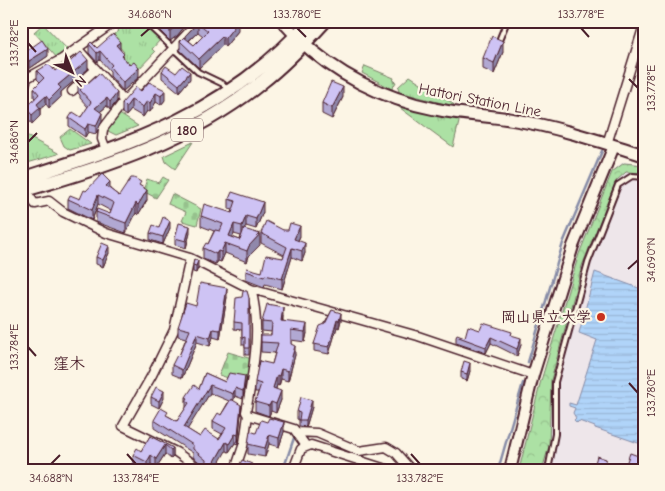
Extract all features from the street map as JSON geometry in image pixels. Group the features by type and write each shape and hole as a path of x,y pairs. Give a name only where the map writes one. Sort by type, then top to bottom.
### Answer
{"highway":[{"name":"180","path":"22,186 112,163 177,136 205,120 255,88 300,40 310,21"},
{"name":"180","path":"22,186 173,125 254,75 325,21"}],"main road":[{"name":"Hattori Station Line","path":"300,40 355,80 412,103 436,109 516,120 644,155"}],"street":[{"path":"21,97 27,78 77,48 116,21"},
{"path":"107,152 102,139 103,129 124,101 199,21"},
{"path":"282,21 300,40"},
{"path":"510,470 533,375 573,246 610,145 644,25"},
{"path":"77,48 124,101"},
{"path":"21,66 27,78"},
{"path":"72,91 96,69"},
{"path":"22,186 34,204 49,201 63,212 106,234 190,258 251,289 418,336 533,375"},
{"path":"190,258 174,330 152,375 123,426 176,452 201,470"},
{"path":"235,470 244,443 248,415 246,412 255,352 255,314 251,289"},
{"path":"248,415 294,429 306,446"},
{"path":"299,434 317,433 359,451 386,447 396,453 411,470"},
{"path":"293,470 301,449 311,445 367,467 389,470"}],"lane":[{"path":"144,21 198,72 223,84 229,91"},
{"path":"497,45 506,21"},
{"path":"548,470 555,434 555,382 588,262 618,185 623,180 632,176 644,177"}],"shaded area":[{"name":"岡山県立大学","path":"623,162 644,164 644,470 518,470 540,382 578,253 611,172"}],"green space":[{"path":"120,21 140,21 142,25 144,23 160,40 152,49 155,52 136,72 120,56 124,52 111,37 119,31 114,26"},
{"path":"43,24 68,50 58,59 34,32"},
{"path":"365,66 394,78 393,81 396,82 392,89 362,73"},
{"path":"410,76 454,104 453,106 399,92 398,87"},
{"path":"392,102 430,114 458,118 459,122 453,147"},
{"path":"118,113 138,126 116,135 106,130"},
{"path":"70,129 91,144 70,150 64,146 60,137"},
{"path":"21,133 58,154 24,164 21,162"},
{"path":"193,142 175,169 166,162 164,156"},
{"path":"624,163 644,165 644,173 626,172 616,181 582,266 551,380 549,446 542,470 519,470 540,384 579,254 612,172"},
{"path":"163,177 168,180 156,198 143,191 147,179 159,183"},
{"path":"172,194 201,209 197,225 182,221 186,212 168,204"},
{"path":"228,352 252,359 247,384 219,375"}],"water":[{"path":"595,272 644,290 644,445 579,421 577,423 574,420 576,418 573,413 575,408 569,406 569,403 576,405 597,340 579,333"}],"building":[{"path":"160,21 181,21 170,31"},
{"path":"199,21 238,22 225,38 223,36 199,59 180,41 184,37 194,45 208,31 198,23 185,36"},
{"path":"113,34 120,42 116,45 124,54 122,56 130,65 134,62 139,68 123,83 110,67 112,65 100,51 97,53 89,44 91,42 97,48"},
{"path":"492,36 503,41 494,63 483,58"},
{"path":"42,40 48,49 29,61 21,51 21,43 23,42 28,50"},
{"path":"81,52 88,60 58,85 61,88 49,100 46,96 37,104 40,108 32,115 26,108 39,94 34,88 44,78 37,71 49,64 55,71 63,64 65,66"},
{"path":"166,66 176,73 182,66 190,72 179,85 162,71"},
{"path":"99,73 117,93 110,102 107,98 95,108 102,113 96,126 88,124 85,129 69,118 73,112 81,117 91,102 78,85 84,79 88,83"},
{"path":"149,82 165,90 161,96 156,93 150,103 147,101 143,107 131,100 126,107 122,103 136,87 141,91"},
{"path":"331,82 343,87 332,108 322,103"},
{"path":"102,174 110,182 106,186 119,196 131,178 141,182 139,185 147,190 138,205 136,203 126,223 96,212 97,209 110,214 114,203 98,195 92,210 68,199 70,195 80,199 84,190 86,191"},
{"path":"232,192 263,202 256,219 246,216 242,226 234,224 229,236 240,240 244,229 260,234 247,251 225,243 221,252 218,251 216,254 203,248 206,243 208,244 215,230 220,231 223,224 201,216 204,204 232,213 236,201 229,199"},
{"path":"163,217 170,221 163,237 150,233 153,225 159,228"},
{"path":"266,221 283,230 288,230 290,223 300,226 294,239 305,243 302,251 292,248 282,279 265,275 264,277 246,271 247,268 262,272 266,255 283,258 287,247 261,233"},
{"path":"179,223 190,226 186,241 175,238"},
{"path":"102,243 109,246 103,260 96,257"},
{"path":"194,259 198,261 196,266 193,265"},
{"path":"200,283 227,288 220,330 213,329 210,338 197,334 182,370 172,365 177,355 179,356 190,330 178,327 186,303 196,306"},
{"path":"243,291 247,291 249,298 249,348 245,348 245,337 242,338 242,323 234,322 236,298 242,297"},
{"path":"267,304 283,307 281,321 307,324 305,332 291,330 291,344 295,346 288,371 281,369 279,376 277,375 273,388 281,391 276,404 271,402 269,406 255,402 261,384 255,382 259,361 272,364 278,343 261,342 261,335 271,335 272,323 262,322"},
{"path":"332,310 341,313 329,347 314,344 320,326 325,324"},
{"path":"483,323 512,332 511,335 521,338 517,349 491,337 486,347 456,336 457,334 465,337 468,326 480,330"},
{"path":"464,361 470,363 467,374 461,372"},
{"path":"205,373 225,382 229,373 245,376 243,391 235,388 233,394 210,385 184,427 200,437 205,430 219,439 226,428 213,421 218,413 221,415 231,399 241,405 238,435 235,434 229,444 226,442 210,470 201,470 206,465 206,460 193,449 193,445 154,420 161,408 168,412 166,415 177,421 189,403 186,401 188,398 186,397 194,385 199,389"},
{"path":"156,387 164,391 159,401 151,397"},
{"path":"301,397 312,400 306,420 299,420 300,413 297,412"},
{"path":"269,418 284,422 279,438 269,435 265,448 248,444 250,431 256,433 261,420 267,422"},
{"path":"150,436 173,448 171,450 165,445 156,459 151,455 147,462 133,455 137,448 141,451"},
{"path":"630,453 644,458 640,470 625,467"},
{"path":"597,456 606,459 603,470 593,470"},
{"path":"242,460 252,464 249,470 238,468"},
{"path":"299,465 308,469 296,470"}],"waterway":[{"path":"528,362 563,243 602,151"},
{"path":"498,470 523,383"},
{"path":"283,470 295,435"},
{"path":"329,442 349,451"}],"place":[{"name":"岡山県立大学","path":"601,317"}],"district":[{"name":"窪木","path":"69,364"}]}
